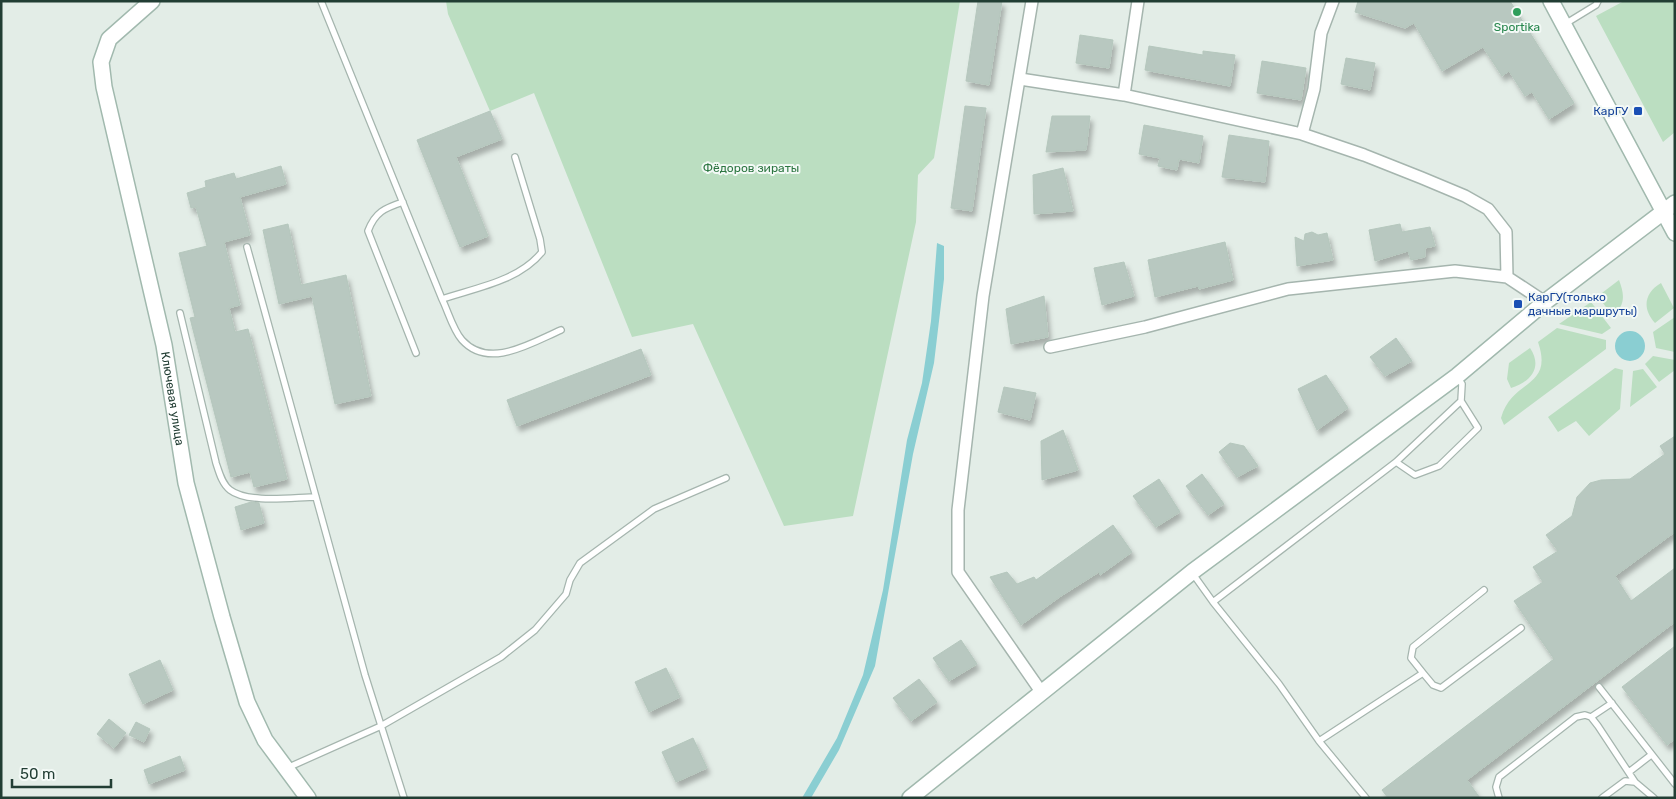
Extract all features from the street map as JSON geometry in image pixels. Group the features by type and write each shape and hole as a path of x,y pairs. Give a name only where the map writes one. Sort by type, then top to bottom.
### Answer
{"street":[{"name":"Ключевая улица","path":"152,1 109,39 101,62 104,87 164,345 186,483 247,702 265,740 308,798"},
{"path":"1032,1 983,296 958,510 958,572 1042,693"},
{"path":"1124,95 1138,1"},
{"path":"1302,134 1314,89 1321,33 1333,1"},
{"path":"1551,1 1669,207 1675,233"},
{"path":"1020,79 1124,95 1302,134 1406,171 1465,196 1488,209 1506,232 1507,277"},
{"path":"910,798 1192,572 1457,376 1545,302 1669,207"},
{"path":"1050,347 1145,327 1288,290 1455,271 1507,277 1545,302"}],"lane":[{"path":"321,1 442,298 461,339 477,352 505,354 561,330"},
{"path":"1564,25 1596,5 1598,1"},
{"path":"442,298 499,280 532,264 542,252 540,239 515,157"},
{"path":"403,202 383,208 373,218 368,231 416,353"},
{"path":"247,247 381,726 404,798"},
{"path":"180,313 216,463 224,483 231,491 245,496 269,498 316,496"},
{"path":"1396,462 1415,475 1439,466 1478,428 1461,401 1462,384 1457,376"},
{"path":"1213,602 1396,462 1461,401"},
{"path":"285,769 381,726 501,656 534,630 566,594 570,580 580,563 654,508 726,478"},
{"path":"1192,572 1213,602 1279,684 1319,742 1366,798"},
{"path":"1484,590 1413,647 1411,658 1433,685 1441,688 1521,628"},
{"path":"1319,742 1423,673"},
{"path":"1599,687 1675,784"},
{"path":"1591,717 1612,703"},
{"path":"1499,798 1496,787 1499,777 1576,717 1585,714 1591,717 1635,782 1654,798"},
{"path":"1629,772 1652,755"},
{"path":"1602,798 1618,784 1625,781 1635,782"}],"green space":[{"name":"Фёдоров зираты","path":"446,1 960,1 934,158 918,175 916,222 853,516 784,526 693,324 632,337 534,93 490,111 448,14"},
{"path":"1624,1 1675,1 1675,132 1663,142 1596,16"},
{"path":"1619,280 1623,300 1613,317 1598,296"},
{"path":"1661,283 1674,308 1655,323 1648,312 1647,302 1648,296"},
{"path":"1591,302 1611,328 1602,334 1559,324"},
{"path":"1675,317 1675,352 1656,348 1653,332"},
{"path":"1557,328 1606,340 1606,349 1504,425 1501,418 1506,405 1530,383 1541,368 1538,342"},
{"path":"1530,348 1535,361 1533,373 1524,382 1511,388 1507,379 1509,363"},
{"path":"1653,356 1675,360 1675,370 1659,382 1645,364"},
{"path":"1615,368 1623,370 1620,409 1589,436 1576,421 1558,432 1548,417"},
{"path":"1643,369 1657,387 1630,407 1633,371"}],"water":[{"path":"937,243 944,246 944,279 934,363 913,454 875,666 839,750 811,798 802,798 837,738 863,675 883,590 907,440 922,383 931,321"},
{"path":"1630,331 1636,332 1644,340 1644,352 1636,360 1630,361 1624,360 1616,352 1615,346 1616,340 1624,332"}],"building":[{"path":"978,1 1002,1 989,85 966,81"},
{"path":"1358,1 1510,1 1574,103 1549,119 1532,92 1525,96 1509,71 1502,76 1483,47 1442,71 1414,23 1405,28 1355,12"},
{"path":"1080,35 1113,40 1109,68 1076,63"},
{"path":"1149,46 1203,55 1203,51 1235,55 1230,86 1145,70"},
{"path":"1346,58 1375,63 1370,90 1341,84"},
{"path":"1262,61 1306,68 1301,100 1257,93"},
{"path":"965,106 986,108 972,211 951,208"},
{"path":"490,111 502,139 456,157 488,236 460,247 417,140"},
{"path":"1052,116 1090,116 1086,150 1046,152"},
{"path":"1144,125 1203,136 1199,163 1179,159 1177,170 1158,166 1160,158 1139,154"},
{"path":"1229,135 1269,141 1265,182 1222,177"},
{"path":"281,166 286,184 240,197 250,235 224,242 240,305 229,308 235,332 248,329 287,479 254,487 250,472 231,477 190,318 195,317 179,253 207,246 196,207 191,208 187,193 206,187 205,181 234,173 236,179"},
{"path":"1063,168 1073,211 1034,214 1033,175"},
{"path":"288,224 301,285 346,275 371,396 335,404 312,296 279,304 263,230"},
{"path":"1400,224 1402,232 1430,227 1435,246 1425,248 1425,257 1411,260 1408,251 1375,261 1369,230"},
{"path":"1312,232 1318,235 1327,233 1333,260 1297,266 1295,237 1304,241 1305,234"},
{"path":"1225,242 1233,280 1199,289 1198,286 1155,297 1148,260"},
{"path":"1124,262 1134,296 1102,305 1094,268"},
{"path":"1044,296 1048,337 1011,344 1006,309"},
{"path":"1396,338 1412,361 1385,376 1370,357"},
{"path":"641,349 651,375 517,426 507,400"},
{"path":"1326,375 1348,408 1317,430 1298,389"},
{"path":"1004,387 1036,393 1030,420 998,412"},
{"path":"1063,430 1078,470 1042,480 1041,441"},
{"path":"1675,436 1675,532 1615,576 1631,601 1675,568 1675,622 1467,780 1480,798 1388,798 1382,790 1554,659 1514,601 1543,582 1533,567 1558,551 1546,535 1572,516 1577,497 1590,483 1601,480 1630,479 1665,454 1660,446"},
{"path":"1230,443 1244,446 1258,466 1237,477 1219,452"},
{"path":"1202,474 1224,504 1208,515 1186,486"},
{"path":"1159,479 1180,512 1156,527 1133,496"},
{"path":"251,502 259,503 264,523 241,530 235,507"},
{"path":"1113,525 1132,552 1100,575 1099,572 1061,596 1021,625 990,577 1007,572 1017,584 1034,577 1036,580"},
{"path":"961,640 977,664 949,681 933,658"},
{"path":"1675,646 1675,739 1667,745 1622,687"},
{"path":"160,660 173,690 143,704 129,674"},
{"path":"666,668 680,697 649,712 635,682"},
{"path":"919,679 937,702 911,721 893,698"},
{"path":"109,719 126,733 114,748 97,734"},
{"path":"136,722 150,729 144,742 129,735"},
{"path":"693,738 707,768 676,782 662,752"},
{"path":"180,756 185,770 149,784 144,770"}],"place":[{"name":"Sportika","path":"1517,12"},
{"name":"КарГУ","path":"1638,111"},
{"name":"КарГУ(только дачные маршруты)","path":"1518,304"}]}
